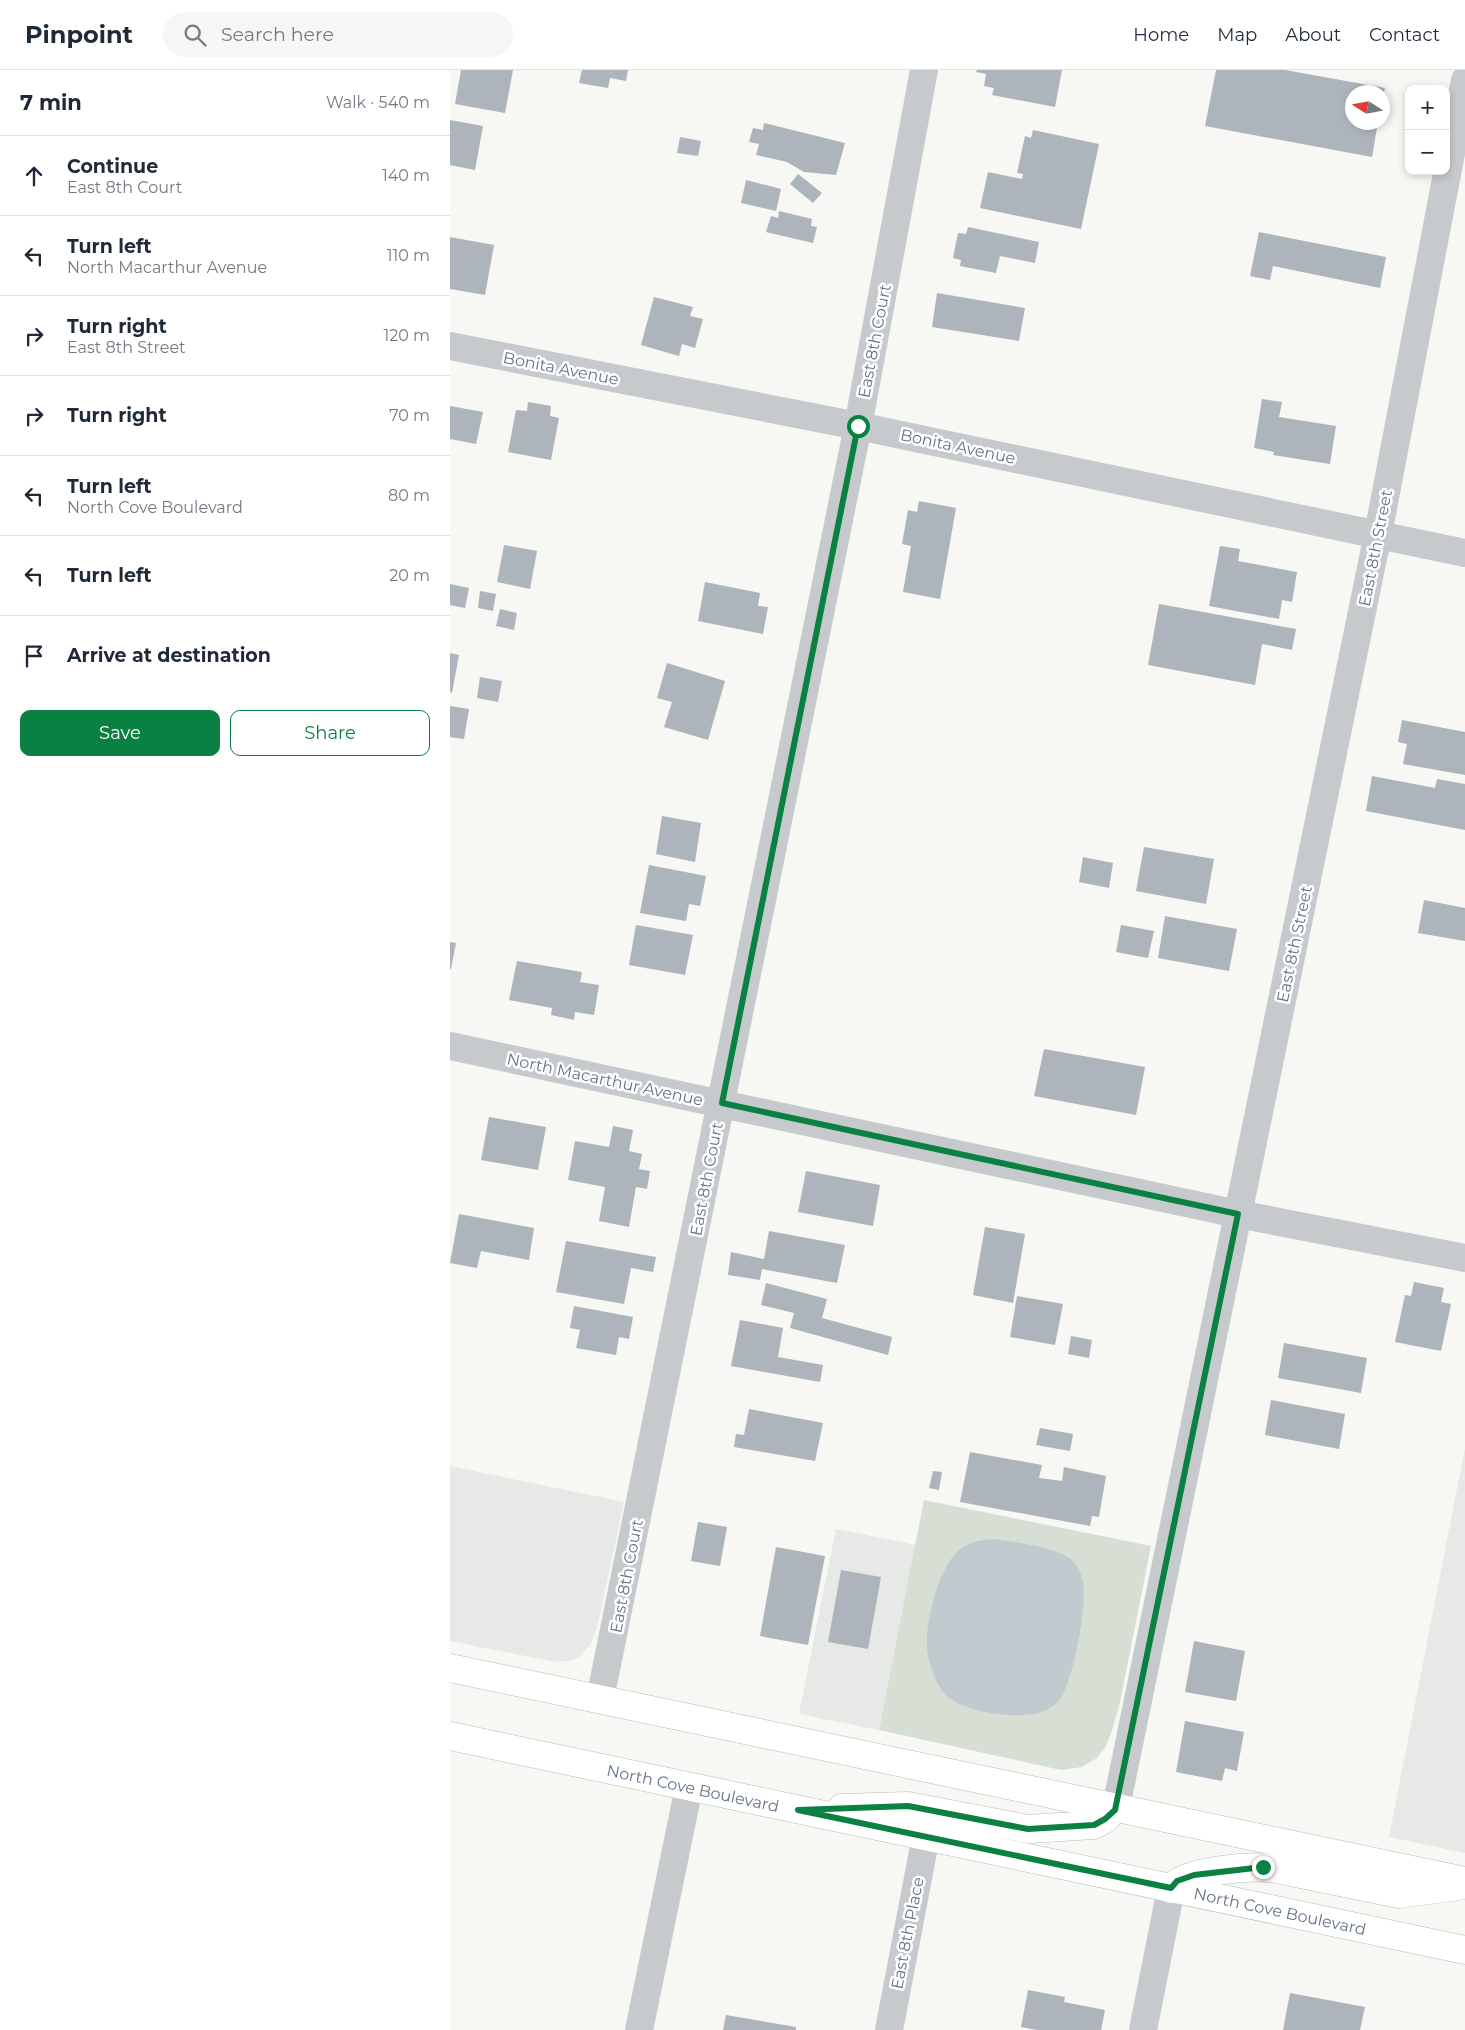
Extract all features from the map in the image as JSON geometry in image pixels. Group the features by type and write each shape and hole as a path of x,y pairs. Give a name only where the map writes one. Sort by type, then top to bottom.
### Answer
{"main road":[{"path":"450,1668 1465,1881"},
{"path":"450,1680 491,1677"},
{"name":"North Cove Boulevard","path":"450,1736 1465,1950"},
{"path":"798,1810 908,1806 1028,1829 1094,1825 1105,1819 1116,1807"},
{"path":"1171,1888 1177,1881 1194,1875 1255,1866 1399,1894 1465,1885"}],"street":[{"name":"East 8th Court","path":"600,1699 858,426 924,70"},
{"name":"East 8th Street","path":"1116,1807 1378,534 1465,80"},
{"name":"Bonita Avenue","path":"450,346 858,426 1465,553"},
{"name":"North Macarthur Avenue","path":"450,1046 1238,1214 1465,1258"},
{"path":"639,2030 689,1787"},
{"name":"East 8th Place","path":"889,2030 926,1836"},
{"path":"1143,2030 1171,1888"}],"shaded area":[{"path":"1465,1448 1465,1853 1389,1837"},
{"path":"450,1466 624,1502 597,1628 590,1645 579,1657 573,1660 556,1662 450,1641"},
{"path":"924,1500 1151,1546 1120,1702 1106,1746 1097,1758 1082,1767 1061,1770 879,1730"},
{"path":"836,1529 916,1545 879,1730 799,1714"},
{"path":"994,1539 1032,1545 1061,1553 1073,1562 1082,1578 1083,1608 1070,1676 1060,1699 1050,1708 1039,1713 1019,1715 995,1714 955,1702 942,1691 934,1676 929,1660 927,1649 928,1624 940,1579 954,1556 962,1548 977,1541"}],"building":[{"path":"461,70 513,70 505,113 455,104"},
{"path":"582,70 628,70 626,81 610,78 608,88 579,83"},
{"path":"977,70 1062,70 1055,107 992,95 994,88 984,86 986,74 976,72"},
{"path":"1216,70 1285,70 1368,85 1345,85 1345,130 1377,130 1372,157 1205,126"},
{"path":"450,120 483,126 475,170 450,165"},
{"path":"764,123 845,143 836,175 804,172 787,162 756,155 759,144 749,142 753,128 763,130"},
{"path":"1033,130 1099,144 1081,229 980,208 988,172 1022,179 1023,174 1017,173 1025,136 1031,138"},
{"path":"680,137 701,141 698,156 677,153"},
{"path":"798,174 822,193 813,203 790,184"},
{"path":"746,180 781,189 776,211 741,203"},
{"path":"779,211 812,219 811,226 817,227 813,243 766,232 771,216 778,218"},
{"path":"968,227 1039,242 1035,263 1000,256 996,273 960,266 961,260 953,258 958,233 966,234"},
{"path":"1259,232 1386,257 1380,288 1273,266 1270,280 1250,276"},
{"path":"450,237 494,245 485,295 450,289"},
{"path":"937,293 1025,308 1019,341 932,327"},
{"path":"654,297 693,307 690,316 703,319 695,348 682,344 679,356 641,345"},
{"path":"1262,399 1282,402 1279,417 1336,426 1330,464 1273,455 1274,452 1254,448"},
{"path":"528,402 551,406 550,416 559,418 551,460 508,452 516,410 527,411"},
{"path":"450,406 483,412 476,444 450,439"},
{"path":"919,501 956,508 940,599 903,592 911,546 902,544 908,510 917,512"},
{"path":"504,545 537,551 530,589 497,582"},
{"path":"1220,546 1240,549 1238,561 1297,572 1292,602 1282,600 1279,619 1209,606"},
{"path":"705,582 760,593 758,606 768,607 763,634 698,621"},
{"path":"450,584 469,588 465,608 450,605"},
{"path":"480,591 496,594 493,611 478,608"},
{"path":"1159,604 1296,629 1292,650 1262,644 1255,685 1148,665"},
{"path":"500,609 517,613 514,630 496,626"},
{"path":"450,653 459,655 452,693 450,692"},
{"path":"667,663 725,681 708,740 664,727 672,702 657,698"},
{"path":"480,677 502,681 498,702 477,698"},
{"path":"450,706 469,709 464,739 450,737"},
{"path":"1402,720 1465,732 1465,775 1403,764 1407,744 1398,742"},
{"path":"1372,776 1435,788 1437,779 1465,784 1465,830 1366,811"},
{"path":"662,816 701,823 695,862 656,854"},
{"path":"1144,847 1214,859 1206,904 1136,891"},
{"path":"1083,857 1113,863 1109,888 1079,882"},
{"path":"649,865 706,876 700,906 689,904 686,921 640,913"},
{"path":"1424,900 1465,908 1465,941 1418,933"},
{"path":"1165,916 1237,929 1229,971 1158,958"},
{"path":"636,925 693,935 685,975 629,965"},
{"path":"1121,925 1154,931 1148,958 1116,952"},
{"path":"450,942 456,943 451,969 450,969"},
{"path":"517,961 582,972 580,982 599,985 594,1015 575,1012 574,1020 551,1015 552,1008 509,1000"},
{"path":"1044,1049 1145,1067 1136,1115 1034,1096"},
{"path":"489,1117 546,1127 538,1170 481,1160"},
{"path":"613,1126 633,1130 629,1151 642,1154 639,1169 650,1171 647,1189 636,1187 629,1227 599,1221 605,1187 568,1180 575,1141 609,1147"},
{"path":"806,1171 880,1185 873,1226 798,1212"},
{"path":"459,1214 534,1228 529,1260 481,1251 477,1268 450,1263"},
{"path":"985,1227 1025,1234 1013,1303 973,1295"},
{"path":"769,1231 845,1245 837,1283 762,1269 760,1280 728,1275 731,1252 764,1259"},
{"path":"566,1241 656,1257 653,1272 631,1268 624,1304 556,1292"},
{"path":"1414,1282 1444,1288 1441,1302 1451,1304 1441,1351 1395,1342 1405,1295 1411,1296"},
{"path":"766,1283 827,1299 822,1318 892,1337 888,1355 790,1328 794,1313 761,1305"},
{"path":"1017,1296 1063,1304 1055,1345 1010,1337"},
{"path":"574,1306 633,1317 629,1339 619,1337 616,1355 576,1348 580,1330 570,1328"},
{"path":"740,1320 783,1328 778,1357 823,1365 820,1382 731,1366"},
{"path":"1071,1336 1092,1340 1089,1358 1068,1354"},
{"path":"1284,1343 1367,1358 1361,1393 1278,1378"},
{"path":"1271,1400 1345,1414 1339,1449 1265,1435"},
{"path":"749,1409 823,1423 815,1461 734,1447 736,1434 744,1435"},
{"path":"1040,1428 1073,1434 1070,1451 1036,1445"},
{"path":"970,1452 1042,1465 1039,1478 1062,1481 1064,1467 1106,1476 1099,1517 1092,1516 1090,1526 960,1502"},
{"path":"933,1471 942,1472 939,1490 929,1488"},
{"path":"698,1522 727,1527 720,1566 691,1561"},
{"path":"776,1547 825,1556 808,1645 760,1636"},
{"path":"841,1570 881,1577 868,1649 828,1642"},
{"path":"1194,1641 1245,1651 1236,1701 1185,1692"},
{"path":"1185,1721 1244,1732 1237,1771 1225,1768 1222,1781 1176,1772"},
{"path":"1028,1990 1065,1997 1064,2002 1105,2010 1101,2030 1037,2030 1021,2027"},
{"path":"1290,1993 1365,2007 1360,2030 1283,2030"},
{"path":"726,2015 796,2027 796,2030 723,2030"}],"route":[{"path":"858,426 722,1103 1238,1214 1115,1810 1099,1824 1028,1829 908,1806 798,1810 1171,1888 1180,1879 1194,1875 1255,1866 1263,1867"}]}
